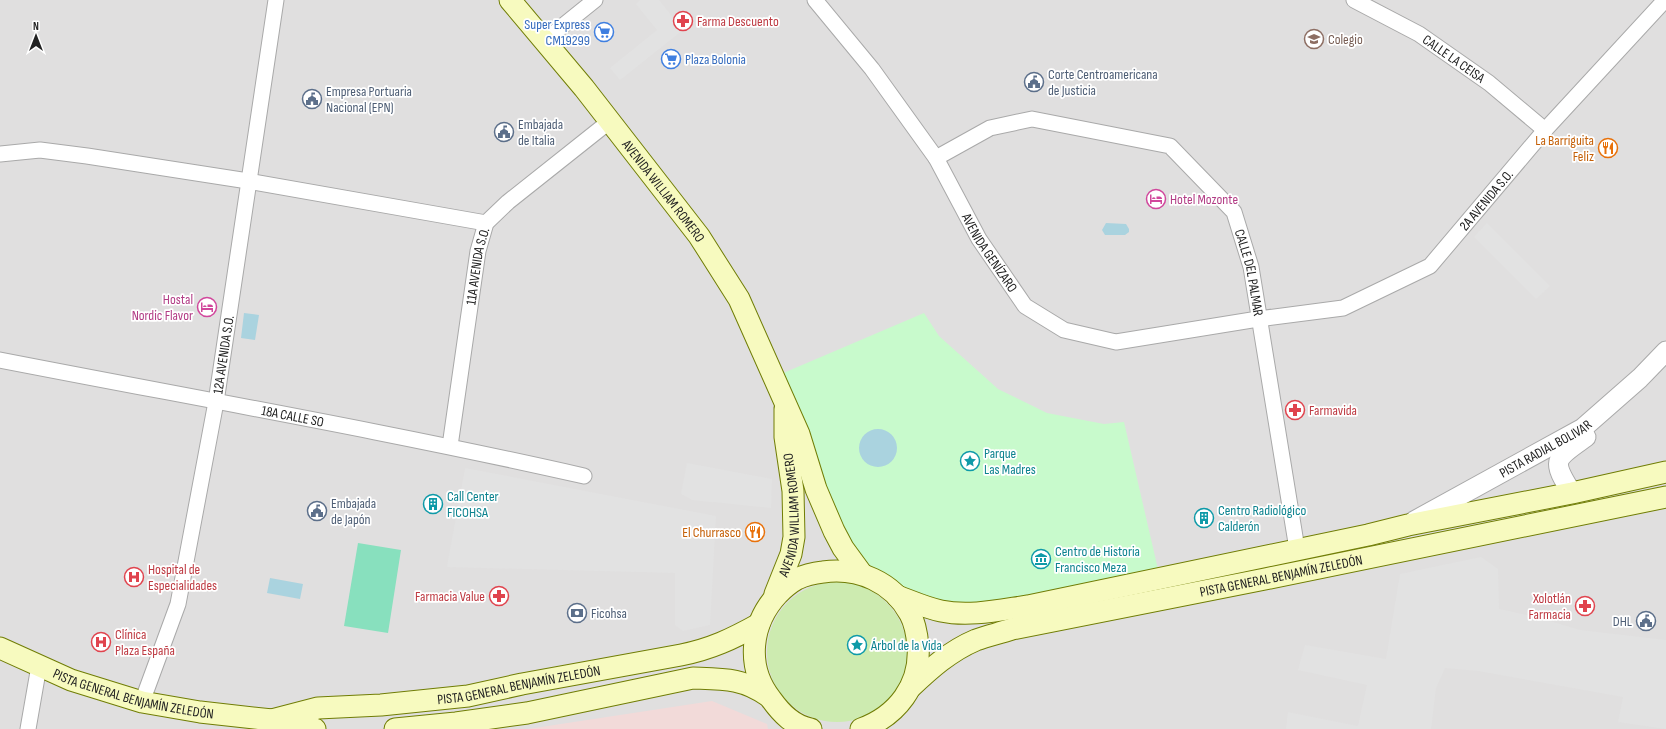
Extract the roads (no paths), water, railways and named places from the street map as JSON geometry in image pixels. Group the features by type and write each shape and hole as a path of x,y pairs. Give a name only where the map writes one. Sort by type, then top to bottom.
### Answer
{"main road":[{"name":"AVENIDA WILLIAM ROMERO","path":"510,0 610,121 699,236 739,299 799,434 816,489 834,531 847,554 862,574"},
{"name":"AVENIDA WILLIAM ROMERO","path":"772,601 789,560 794,537 793,491 785,438 785,402"},
{"name":"PISTA GENERAL BENJAMÍN ZELEDÓN","path":"897,596 942,611 974,613 1028,606 1408,525 1572,493 1666,472"},
{"path":"1573,516 1598,503 1666,487"},
{"path":"1644,492 1666,492"},
{"path":"1572,493 1580,502 1598,503"},
{"name":"PISTA GENERAL BENJAMÍN ZELEDÓN","path":"910,688 940,661 958,649 976,640 1012,629 1286,575 1666,496"},
{"path":"1286,575 1291,563 1301,557 1383,539 1408,525"},
{"path":"1126,607 1158,590 1286,562 1297,554 1297,549"},
{"path":"800,727 781,712 768,696 760,679 755,662 755,643 759,624 764,612 772,601 789,584 798,578 813,573 838,570 862,574 881,583 897,596 910,614 917,635 919,657 910,688 879,729"},
{"name":"PISTA GENERAL BENJAMÍN ZELEDÓN","path":"272,724 318,708 381,705 468,696 522,684 680,655 704,650 759,624"},
{"name":"PISTA GENERAL BENJAMÍN ZELEDÓN","path":"0,648 71,680 142,702 272,724 315,729"},
{"name":"PISTA GENERAL BENJAMÍN ZELEDÓN","path":"395,729 456,723 527,713 693,678 744,682 755,687 768,696"},
{"path":"861,729 875,723 896,708"}],"street":[{"name":"12A AVENIDA S.O.","path":"142,702 178,604 216,402 276,0"},
{"path":"544,41 595,0"},
{"name":"AVENIDA GENÍZARO","path":"815,0 872,69 936,158 979,239 1025,306 1064,330 1116,342 1258,319"},
{"name":"CALLE LA CEISA","path":"1354,0 1419,34 1489,83 1545,130"},
{"name":"2A AVENIDA S.O.","path":"1258,319 1343,308 1430,266 1545,130 1665,0"},
{"name":"CALLE DEL PALMAR","path":"936,158 990,128 1032,119 1170,146 1234,212 1251,267 1258,319 1297,549"},
{"name":"11A AVENIDA S.O.","path":"450,446 478,251 486,223 508,202 610,121"},
{"path":"0,154 40,150 248,181 486,223"},
{"name":"PISTA RADIAL BOLIVAR","path":"1408,525 1583,428 1640,378 1666,351"},
{"name":"18A CALLE SO","path":"0,360 450,446 584,476"},
{"path":"1572,493 1559,472 1558,464 1560,458 1610,419 1640,378"},
{"path":"28,729 39,666"}],"water":[{"path":"1106,223 1126,224 1129,232 1125,235 1105,235 1102,230"},
{"path":"244,313 259,315 255,340 241,338"},
{"path":"874,429 882,429 894,438 897,448 894,458 888,464 882,467 874,467 862,458 859,452 859,444 868,432"},
{"path":"270,578 303,584 300,599 267,593"}],"place":[{"name":"Farma Descuento","path":"683,21"},
{"name":"Super Express CM19299","path":"604,32"},
{"name":"Colegio","path":"1314,39"},
{"name":"Plaza Bolonia","path":"671,59"},
{"name":"Corte Centroamericana de Justicia","path":"1034,82"},
{"name":"Empresa Portuaria Nacional (EPN)","path":"312,99"},
{"name":"Embajada de Italia","path":"504,132"},
{"name":"La Barriguita Feliz","path":"1608,148"},
{"name":"Hotel Mozonte","path":"1156,199"},
{"name":"Hostal Nordic Flavor","path":"207,307"},
{"name":"Farmavida","path":"1295,410"},
{"name":"Parque Las Madres","path":"970,461"},
{"name":"Call Center FICOHSA","path":"433,504"},
{"name":"Embajada de Japón","path":"317,511"},
{"name":"Centro Radiológico Calderón","path":"1204,518"},
{"name":"El Churrasco","path":"755,532"},
{"name":"Centro de Historia Francisco Meza","path":"1041,559"},
{"name":"Hospital de Especialidades","path":"134,577"},
{"name":"Farmacia Value","path":"499,596"},
{"name":"Xolotlán Farmacia","path":"1585,606"},
{"name":"Ficohsa","path":"577,613"},
{"name":"DHL","path":"1646,621"},
{"name":"Clínica Plaza España","path":"101,642"},
{"name":"Árbol de la Vida","path":"857,645"}]}
